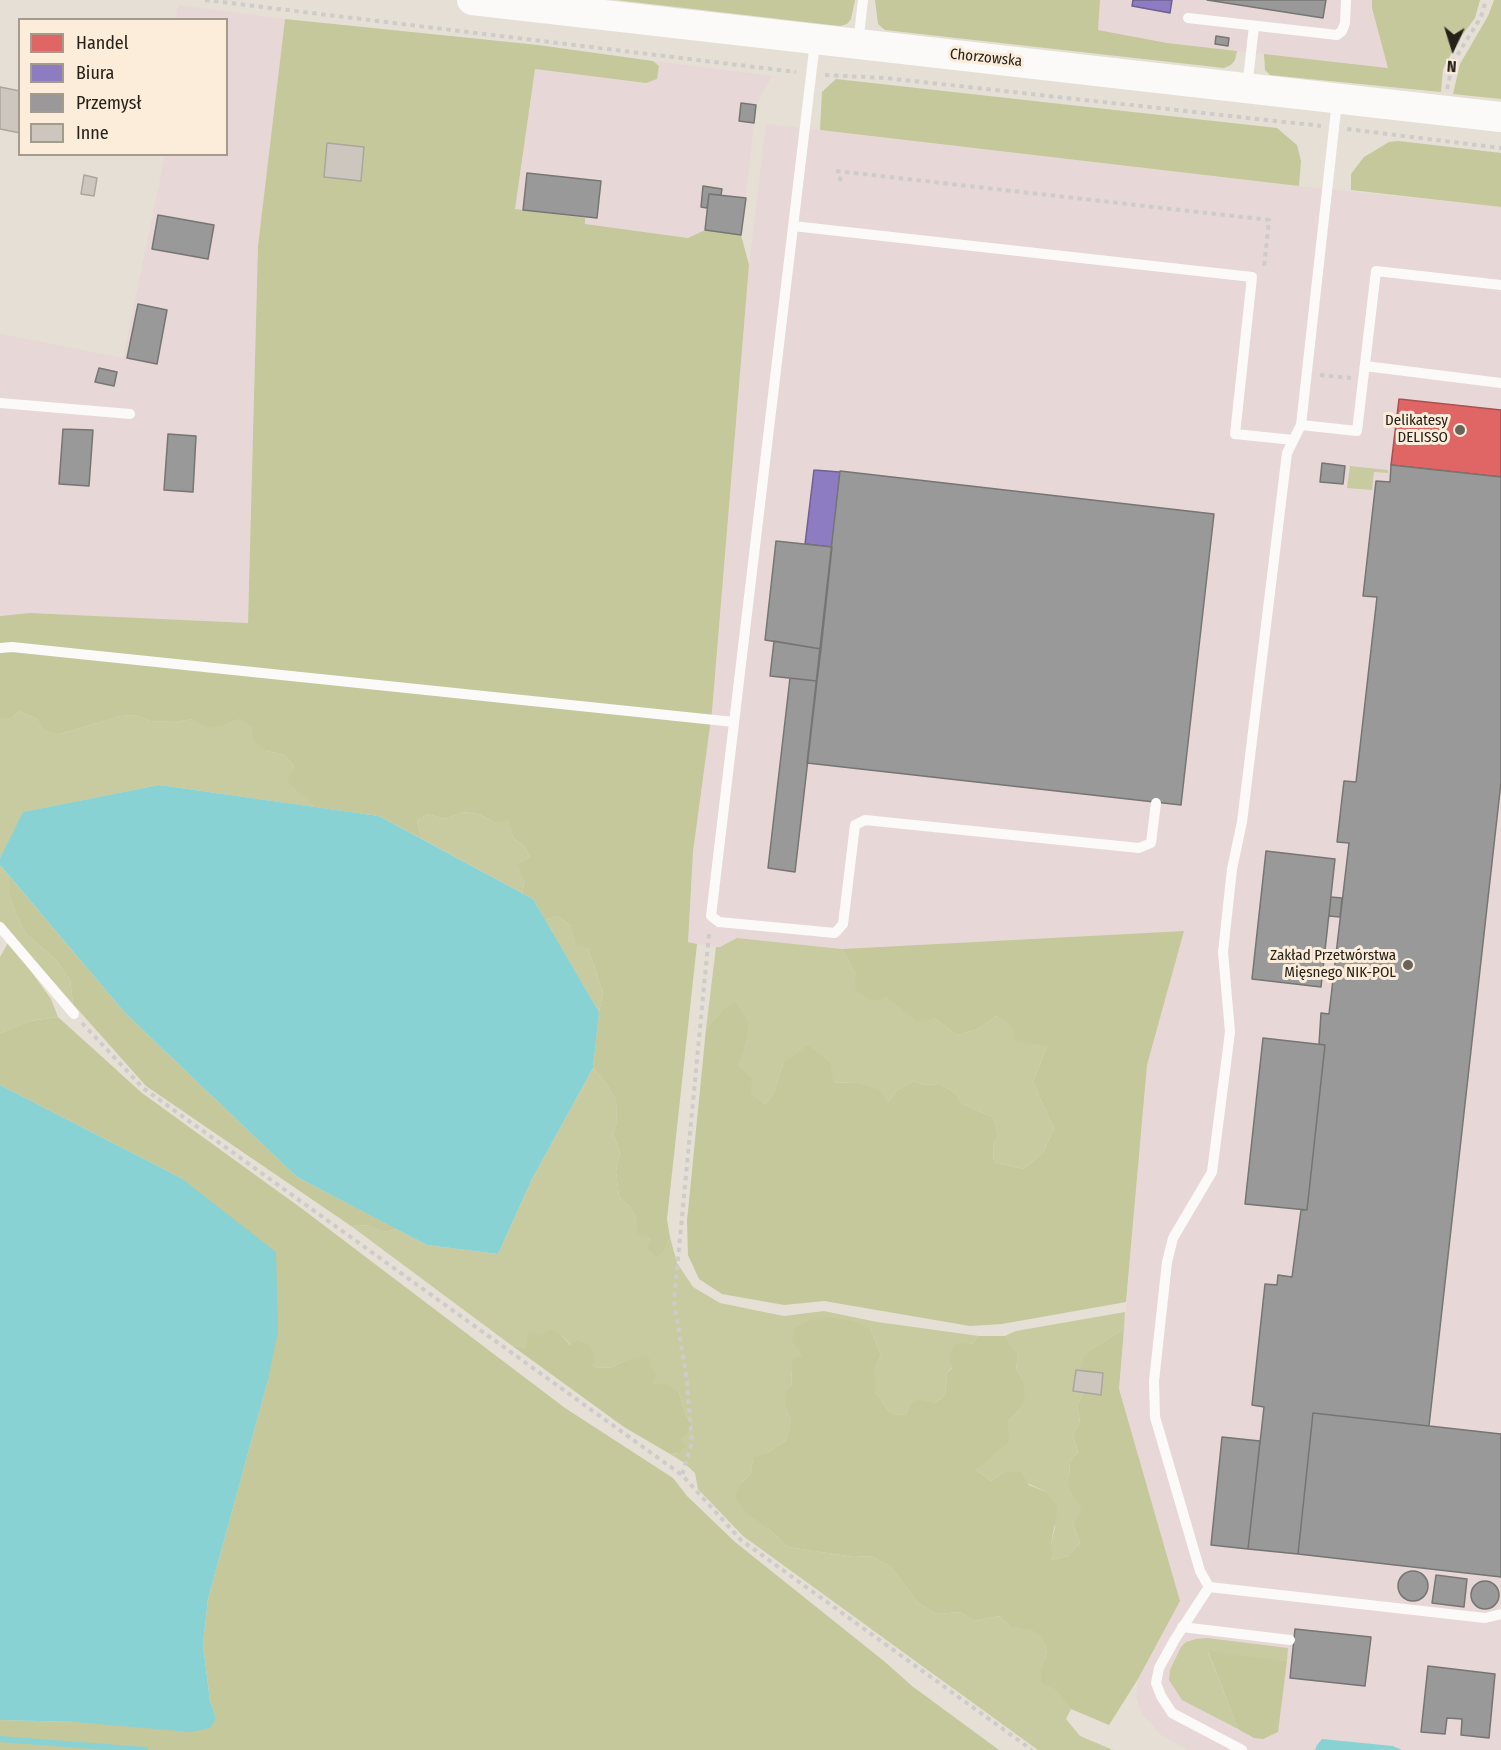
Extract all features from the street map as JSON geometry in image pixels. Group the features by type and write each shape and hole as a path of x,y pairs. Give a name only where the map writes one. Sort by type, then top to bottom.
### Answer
{"street":[{"name":"Chorzowska","path":"472,0 1501,117"}],"lane":[{"path":"858,44 863,0"},
{"path":"1188,18 1337,35 1342,31 1345,23 1346,0"},
{"path":"1247,88 1254,26"},
{"path":"815,39 711,916 719,922 835,933 843,924 855,825 865,820 1140,848 1151,843 1156,803"},
{"path":"1209,1587 1200,1571 1155,1417 1154,1381 1167,1262 1173,1239 1212,1172 1230,1032 1223,952 1232,869 1242,822 1287,453 1301,425 1338,98"},
{"path":"793,226 1252,278 1235,434 1293,440"},
{"path":"1301,425 1357,431 1376,271 1501,285"},
{"path":"1365,366 1501,383"},
{"path":"0,403 130,414"},
{"path":"0,648 12,647 734,722"},
{"path":"0,927 74,1014"},
{"path":"1209,1587 1485,1618 1501,1614"},
{"path":"1209,1587 1182,1627 1159,1668 1156,1683 1172,1713 1242,1750"},
{"path":"1182,1627 1290,1640"}],"path":[{"path":"205,0 811,74 886,78 1501,148"},
{"path":"1445,110 1449,73 1460,48 1481,16 1486,0"},
{"path":"840,181 841,172"},
{"path":"1320,372 1320,375 1364,379"},
{"path":"682,1475 692,1442 686,1374 674,1301 711,916"},
{"path":"74,1014 143,1088 682,1475 741,1540 1032,1750"}],"shaded area":[{"path":"1100,0 1372,0 1372,8 1389,68 1167,43 1097,30"},
{"path":"178,5 285,19 258,246 248,624 30,613 0,616 0,334 123,358 165,156 228,156 228,18 176,18"},
{"path":"653,61 772,76 756,105 741,235 705,230 688,238 585,224 585,219 515,209 535,69 646,83 659,66"},
{"path":"766,124 1501,207 1501,1750 1188,1750 1161,1735 1139,1707 1136,1695 1138,1679 1180,1601 1119,1389 1147,1065 1184,931 842,949 737,938 720,947 688,943 693,852 712,711 749,265"}],"green space":[{"path":"616,0 855,0 851,19 847,24 840,26"},
{"path":"875,0 1100,0 1098,30 1167,43 1237,51 1235,60 1224,68 885,30 878,24"},
{"path":"1372,0 1480,0 1475,18 1458,41 1443,69 1441,92 1270,75 1265,70 1264,54 1388,68 1372,8"},
{"path":"1494,0 1501,0 1501,99 1453,94 1460,64 1488,16"},
{"path":"285,19 538,45 653,61 659,66 657,79 646,83 535,69 515,209 585,218 585,224 688,238 705,230 741,235 749,265 712,711 693,852 688,942 697,944 667,1219 670,1237 666,1248 657,1257 648,1249 651,1239 637,1235 636,1217 619,1197 616,1171 620,1152 613,1134 617,1122 616,1100 606,1083 593,1068 603,993 588,948 576,945 571,926 558,916 545,920 533,899 522,893 525,880 517,865 530,858 525,847 513,838 509,820 495,823 479,814 463,812 446,819 427,814 417,821 422,839 379,816 314,807 288,782 294,766 284,755 267,751 253,740 252,728 240,718 223,726 206,727 192,719 176,722 150,721 135,715 121,716 60,734 45,730 37,719 19,711 12,718 0,718 0,616 30,613 248,623 258,246"},
{"path":"836,79 1277,128 1297,145 1301,161 1299,186 820,130 822,92"},
{"path":"1399,141 1501,153 1501,207 1351,190 1351,174 1364,157 1389,142"},
{"path":"1350,466 1388,470 1388,473 1374,472 1372,490 1347,488"},
{"path":"19,711 37,719 60,734 121,716 135,715 150,721 176,722 192,719 223,726 240,717 252,728 267,751 284,755 294,766 289,782 314,807 159,785 24,812 0,858 0,718 12,718"},
{"path":"463,812 479,814 495,823 510,819 513,838 525,847 530,858 522,893 422,839 417,821 427,814 446,819"},
{"path":"0,865 10,877 10,898 26,934 55,959 70,980 73,1004 0,921"},
{"path":"10,877 126,1014 297,1177 397,1229 383,1232 370,1225 351,1226 146,1086 73,1004 70,980 55,959 26,934 10,898"},
{"path":"558,916 571,926 588,948 603,993 599,1012 545,920"},
{"path":"1184,931 1147,1065 1126,1302 1002,1324 970,1326 824,1301 784,1305 722,1294 699,1279 688,1255 687,1221 706,1029 722,1010 735,1003 748,1021 747,1040 738,1066 752,1079 750,1094 765,1104 774,1093 783,1063 808,1045 830,1063 834,1083 858,1082 879,1089 888,1103 897,1090 913,1081 925,1085 940,1084 956,1093 961,1103 994,1118 998,1135 993,1146 994,1162 1023,1169 1043,1153 1054,1129 1033,1082 1047,1046 1015,1042 1012,1026 996,1016 978,1029 957,1035 934,1018 916,1021 887,997 872,1001 854,989 856,974 842,949"},
{"path":"737,938 842,949 856,974 887,997 934,1018 957,1035 978,1029 996,1016 1047,1046 1033,1082 1054,1129 1043,1153 1023,1169 994,1162 993,1146 998,1135 994,1118 961,1103 956,1093 940,1084 925,1085 913,1081 897,1090 888,1103 878,1089 858,1082 833,1083 783,1063 774,1093 765,1104 749,1094 737,1066 747,1040 722,1010 706,1029 716,947"},
{"path":"9,941 51,999 58,1017 30,1021 0,1033 0,957"},
{"path":"58,1017 142,1093 301,1208 565,1408 673,1478 687,1496 735,1542 912,1686 999,1750 0,1750 0,1720 75,1722 216,1719 210,1701 203,1644 208,1599 268,1380 181,1178 0,1085 0,1033 30,1021"},
{"path":"593,1068 606,1083 616,1100 617,1122 613,1134 620,1152 616,1171 619,1197 636,1217 638,1235 651,1239 666,1248 670,1237 677,1263 693,1287 720,1303 784,1316 824,1311 877,1322 979,1336 947,1373 945,1396 935,1403 909,1405 906,1415 891,1414 875,1392 875,1369 881,1355 870,1328 804,1357 791,1367 792,1385 785,1406 791,1420 786,1440 769,1452 753,1459 751,1473 741,1483 769,1529 788,1547 854,1557 871,1556 890,1566 917,1602 937,1614 960,1612 974,1621 999,1616 1011,1627 1031,1628 1042,1638 1047,1652 1042,1666 1071,1709 1066,1719 1080,1736 1113,1750 1038,1750 743,1536 698,1489 695,1473 670,1454 679,1453 682,1440 692,1425 685,1413 679,1392 653,1384 637,1359 624,1361 611,1368 592,1367 561,1335 526,1348 511,1345 351,1226 371,1225 383,1232 397,1229 427,1245 498,1254 532,1179"},
{"path":"1125,1312 1124,1329 1089,1351 1086,1389 1077,1405 1080,1422 1073,1435 1078,1452 1070,1462 1069,1477 1069,1491 1083,1507 1073,1524 1080,1543 1068,1556 1051,1560 1051,1544 1055,1527 1046,1492 1004,1472 991,1481 976,1470 986,1459 1008,1421 1019,1410 1023,1380 1016,1369 1018,1354 1005,1336 1016,1331"},
{"path":"825,1317 848,1320 870,1328 881,1355 875,1369 875,1392 891,1414 906,1415 909,1405 919,1400 935,1403 945,1396 947,1373 952,1368 949,1354 957,1343 972,1344 979,1336 1005,1336 1018,1354 1016,1369 1023,1380 1025,1396 1019,1410 1008,1421 1009,1441 976,1470 991,1481 1004,1472 1021,1472 1029,1485 1046,1492 1058,1508 1051,1544 1051,1560 1068,1556 1080,1543 1073,1524 1082,1507 1069,1491 1069,1477 1070,1462 1078,1452 1073,1435 1080,1422 1077,1405 1086,1389 1080,1371 1083,1359 1089,1351 1124,1329 1119,1389 1180,1601 1138,1679 1109,1725 1071,1709 1057,1690 1041,1683 1042,1666 1047,1652 1042,1638 1031,1629 1011,1627 999,1616 974,1621 960,1612 937,1614 917,1602 890,1566 871,1556 854,1557 788,1547 747,1513 735,1498 741,1483 751,1473 753,1458 769,1452 786,1440 791,1420 785,1406 787,1391 792,1385 791,1367 794,1358 803,1356 792,1341 796,1327 810,1320"},
{"path":"551,1330 561,1335 570,1345 578,1340 590,1346 595,1356 593,1367 611,1368 624,1361 645,1355 652,1361 650,1366 656,1374 653,1384 665,1384 679,1392 685,1413 692,1425 682,1440 685,1446 679,1453 670,1454 624,1427 511,1345 526,1348 528,1331 541,1334"},
{"path":"1207,1638 1288,1648 1287,1661 1208,1652 1238,1729 1182,1700 1169,1680 1170,1670 1181,1647 1186,1642"},
{"path":"1208,1651 1287,1661 1278,1732 1263,1739 1254,1738 1238,1729"}],"water":[{"path":"159,785 379,816 533,899 599,1012 593,1068 532,1179 498,1254 427,1245 297,1177 126,1014 0,865 0,858 23,812"},
{"path":"0,1085 181,1178 276,1252 278,1331 268,1380 208,1599 203,1644 210,1701 216,1718 210,1728 191,1732 75,1722 0,1720"},
{"path":"1322,1739 1393,1746 1402,1750 1315,1750"}],"building: Handel":[{"path":"1399,399 1501,410 1501,477 1391,465"}],"building: Biura":[{"path":"1133,0 1172,0 1170,13 1132,6"},
{"path":"814,470 840,472 832,547 805,544"}],"building: Przemysł":[{"path":"1207,0 1326,0 1323,18"},
{"path":"1216,36 1229,38 1228,46 1215,44"},
{"path":"741,103 756,105 754,123 739,121"},
{"path":"527,173 601,181 597,218 523,210"},
{"path":"703,186 722,189 721,195 709,194 707,208 701,207"},
{"path":"709,194 746,198 741,235 705,230"},
{"path":"158,215 214,225 208,259 152,249"},
{"path":"138,304 167,310 157,364 127,358"},
{"path":"99,368 117,372 114,386 95,382"},
{"path":"63,429 93,430 89,486 59,484"},
{"path":"168,434 196,436 193,492 164,490"},
{"path":"1322,463 1345,466 1343,484 1320,482"},
{"name":"Zakład Przetwórstwa Mięsnego NIK-POL","path":"1391,465 1501,477 1501,782 1429,1426 1313,1413 1298,1554 1248,1549 1264,1407 1252,1405 1265,1284 1277,1285 1278,1275 1292,1277 1301,1210 1307,1210 1325,1045 1319,1044 1321,1013 1329,1014 1349,843 1337,842 1344,781 1356,782 1377,597 1363,596 1376,481 1390,482"},
{"path":"840,471 1214,514 1181,805 807,763"},
{"path":"776,541 832,547 821,649 765,640"},
{"path":"774,641 821,649 817,681 770,676"},
{"path":"790,678 817,681 795,872 768,868"},
{"path":"1266,851 1335,859 1321,987 1252,979"},
{"path":"1331,897 1342,898 1340,917 1329,916"},
{"path":"1263,1038 1325,1045 1307,1210 1245,1204"},
{"path":"1313,1413 1501,1434 1501,1577 1298,1554"},
{"path":"1222,1437 1260,1441 1248,1549 1211,1545"},
{"path":"1413,1571 1424,1575 1428,1586 1424,1597 1413,1601 1402,1597 1398,1586 1402,1575"},
{"path":"1436,1575 1467,1579 1464,1607 1432,1603"},
{"path":"1485,1581 1495,1585 1499,1595 1495,1605 1485,1609 1475,1605 1471,1595 1475,1585"},
{"path":"1295,1629 1371,1637 1365,1686 1290,1678"},
{"path":"1428,1666 1495,1674 1489,1738 1461,1735 1462,1719 1447,1718 1445,1734 1421,1732"}],"building: Inne":[{"path":"0,87 18,91 18,133 0,129"},
{"path":"327,143 364,147 361,181 324,177"},
{"path":"84,175 97,178 94,196 81,194"},
{"path":"1076,1370 1103,1373 1101,1395 1073,1391"}],"waterway":[{"path":"0,1739 145,1750"}],"place":[{"name":"Delikatesy DELISSO","path":"1460,430"},
{"name":"Zakład Przetwórstwa Mięsnego NIK-POL","path":"1408,965"}]}
